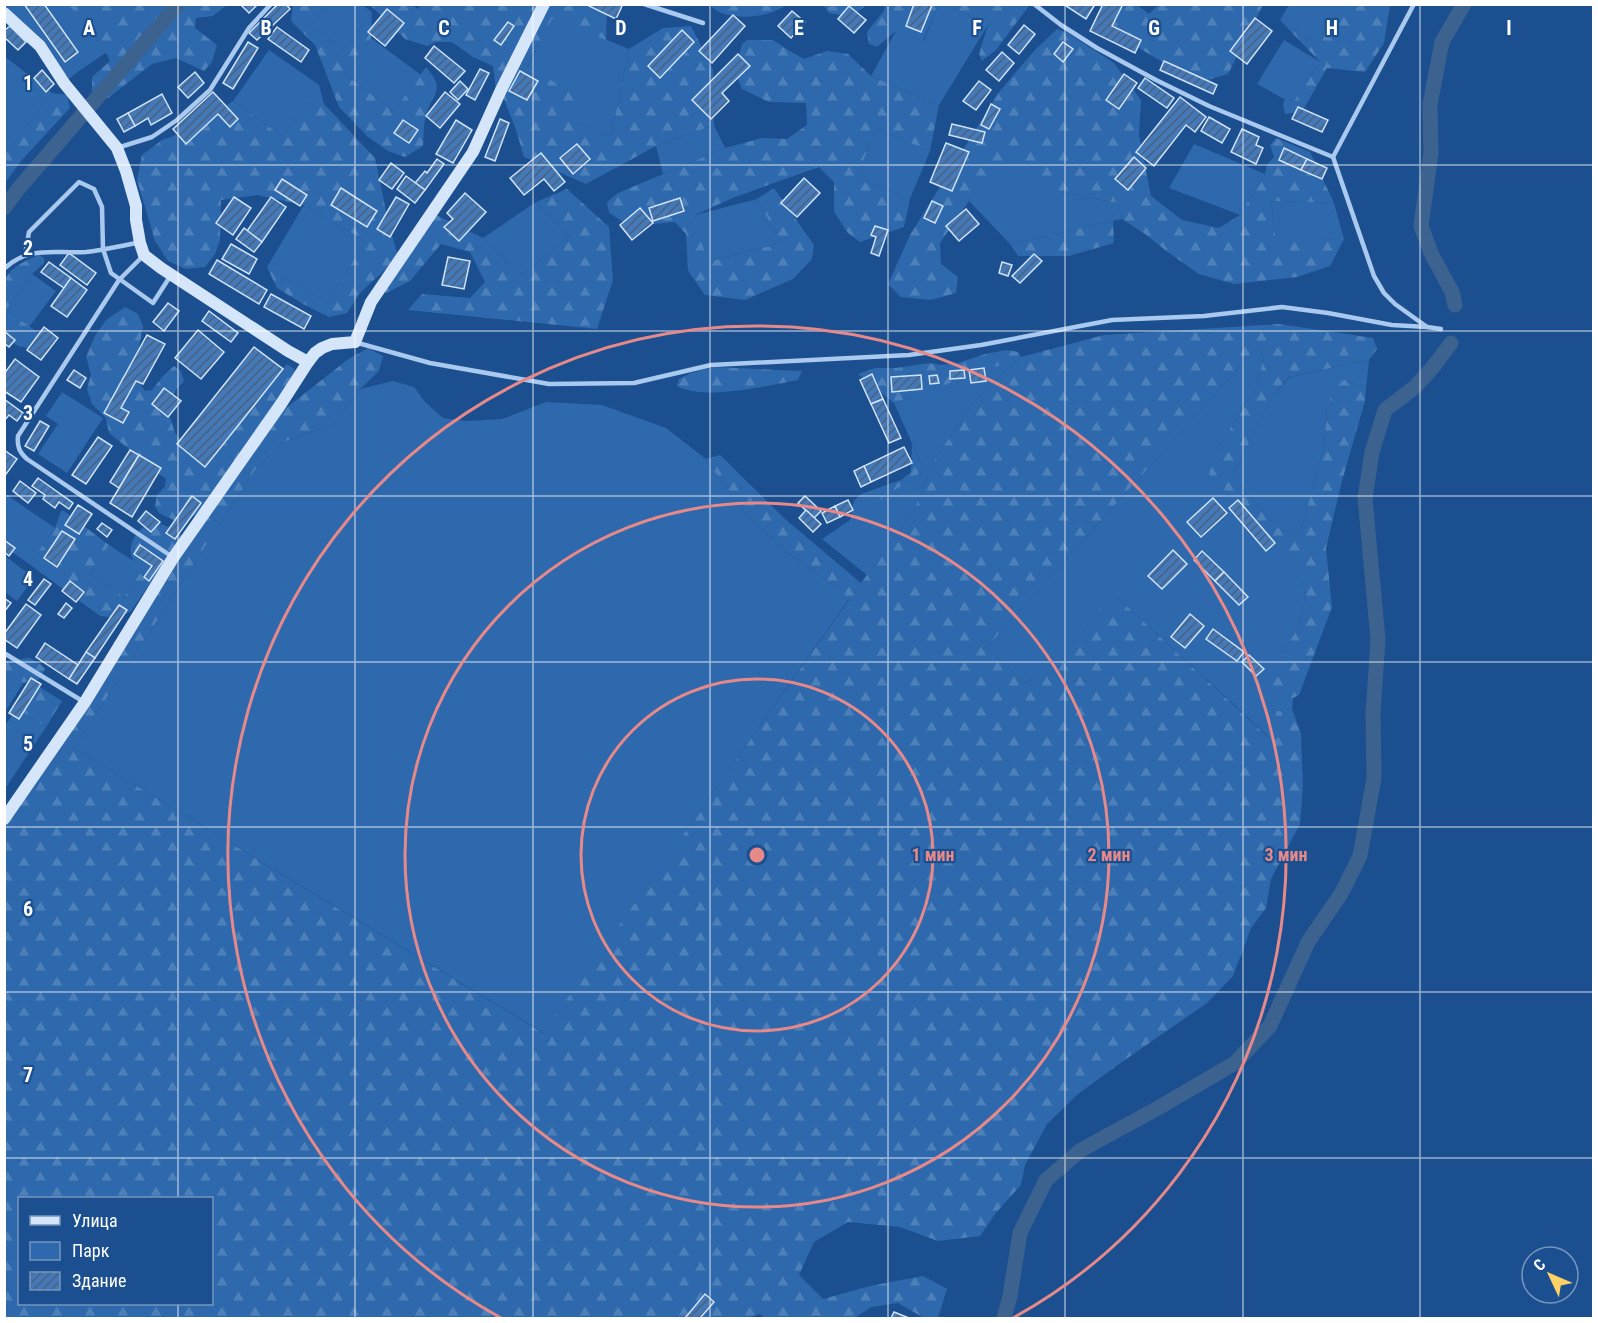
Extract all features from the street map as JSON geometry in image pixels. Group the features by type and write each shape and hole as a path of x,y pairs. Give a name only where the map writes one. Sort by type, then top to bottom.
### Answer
{"street":[{"path":"4,819 85,702 173,558 308,362 322,348 355,342 371,302 473,152 544,4"},
{"path":"4,13 40,46 64,83 117,148 136,206 136,220 142,249 172,275 308,362"}],"lane":[{"path":"117,148 152,137 177,120 210,90 249,28 271,4"},
{"path":"644,4 703,23"},
{"path":"1034,4 1097,48 1156,80 1209,106 1333,157"},
{"path":"1414,4 1333,157 1374,276 1389,298 1427,327"},
{"path":"25,255 29,232 79,182 94,189 102,207 103,249 111,273 153,303 172,275"},
{"path":"4,269 25,255 41,252 142,249"},
{"path":"142,249 119,280 18,436 17,444 20,453 27,459 173,558"},
{"path":"355,342 430,363 549,384 634,383 711,365 909,355 981,345 1112,320 1204,316 1282,307 1392,325 1441,329"},
{"path":"4,653 85,702"}],"green space":[{"path":"227,4 213,16 196,18 195,28 217,45 212,62 204,71 176,58 152,64 108,98 92,91 92,77 110,61 96,31 68,5 65,5"},
{"path":"421,4 539,5 496,90 493,66 473,57 452,42 436,42 427,46 405,39 370,5 412,5 418,9"},
{"path":"4,5 101,5 107,52 68,80 5,21"},
{"path":"293,5 326,5 311,25 343,50 372,12 371,38 344,74 394,111 426,67 436,81 437,87 425,119 423,146 405,157 388,151 367,136 339,107 315,45 291,21"},
{"path":"326,5 362,5 372,12 343,50 311,25"},
{"path":"549,5 607,6 606,40 552,19 527,67 581,97 573,122 611,136 629,49 663,28 691,26 713,70 714,125 656,146 586,184 524,157 502,94"},
{"path":"709,5 787,5 764,15 746,17 721,13"},
{"path":"823,5 866,5 852,17 829,13"},
{"path":"885,5 938,5 923,41 896,31 877,47 869,44 867,32 884,11"},
{"path":"938,5 947,5 988,25 939,105 871,76 896,31 924,41"},
{"path":"947,5 1027,5 1028,7 996,50 982,61 979,54 988,25"},
{"path":"1104,5 1137,5 1149,14 1158,5 1263,5 1228,74 1198,83 1110,31"},
{"path":"1289,5 1342,5 1317,44 1280,20"},
{"path":"1342,5 1390,5 1384,43 1365,72 1327,68 1302,112 1285,114 1283,105 1285,99 1293,103 1320,62 1280,20 1317,44"},
{"path":"552,18 629,49 611,136 572,122 527,68"},
{"path":"1057,29 1066,32 1114,63 1141,100 1139,135 1151,196 1182,220 1219,228 1240,215 1265,174 1267,165 1274,157 1270,145 1276,138 1310,152 1334,203 1271,201 1276,241 1344,239 1330,266 1297,277 1234,284 1199,274 1122,219 1118,203 1062,193 1007,157 969,201 940,243 941,264 958,277 956,293 931,300 901,297 888,284 910,235 999,92 1034,51"},
{"path":"371,38 421,75 394,111 344,74"},
{"path":"747,40 773,40 804,59 827,51 848,54 871,76 939,105 930,151 876,129 856,179 910,199 904,227 860,242 848,233 834,212 834,182 819,167 735,197 695,215 707,262 781,243 757,199 774,188 814,245 812,259 793,279 745,300 705,295 688,271 686,234 675,222 630,226 609,213 607,202 618,193 725,148 762,138 787,139 807,125 806,103 769,102 742,89 735,71 742,44"},
{"path":"1284,40 1320,62 1293,104 1257,84"},
{"path":"269,50 319,85 282,136 233,101"},
{"path":"4,56 52,93 5,154 4,154"},
{"path":"319,85 324,104 375,158 397,253 389,266 360,293 347,313 329,317 277,288 267,267 328,303 365,241 304,205 257,195 221,200 220,240 215,254 205,267 186,269 168,261 155,241 137,180 142,155 162,140 190,130 233,101 282,136"},
{"path":"52,93 67,95 70,108 21,161 5,183 5,154"},
{"path":"714,125 725,148 663,174 656,146"},
{"path":"876,129 930,151 910,199 856,179"},
{"path":"1194,144 1265,174 1240,215 1169,188"},
{"path":"1007,156 1062,193 1118,203 1122,219 1010,244 969,201"},
{"path":"567,189 609,227 613,280 597,329 408,310 422,294 470,298 485,282 470,252 441,244 410,281 386,293 381,285 436,215 483,238 521,275 569,236 536,202"},
{"path":"757,199 781,243 706,262 695,215"},
{"path":"1271,201 1334,203 1344,239 1276,242"},
{"path":"536,202 569,236 521,275 483,238"},
{"path":"304,205 365,241 328,303 267,267"},
{"path":"1113,221 1114,243 1069,256 1018,256 1010,244"},
{"path":"39,255 44,258 44,263 32,274 6,310 43,336 32,349 18,346 5,337 4,284 7,275 15,268"},
{"path":"32,274 56,291 29,327 6,310"},
{"path":"125,307 138,314 143,326 134,375 145,391 152,390 174,366 181,371 184,381 167,407 175,433 200,462 287,364 294,369 296,377 198,514 180,523 159,513 155,506 157,495 165,486 166,479 109,433 106,418 92,404 87,389 91,374 86,357 95,336 106,320"},
{"path":"1279,324 1373,338 1377,349 1369,360 1289,377 1272,396 1234,474 1241,487 1281,530 1300,534 1324,446 1327,407 1337,382 1345,380 1366,389 1365,401 1326,548 1332,607 1299,695 1293,698 1278,697 1273,684 1280,658 1301,622 1306,591 1294,570 1209,476 1212,457 1255,390 1264,357 1258,346 987,647 1025,684 1115,595 1268,737 1277,711 1292,709 1301,734 1303,787 1300,824 1271,879 1266,908 1251,928 1233,976 1207,1003 1078,1094 1047,1124 1025,1165 1021,1185 995,1214 980,1236 938,1241 900,1227 848,1222 814,1242 799,1275 823,1299 870,1286 923,1276 947,1289 938,1318 924,1318 898,1303 871,1307 855,1318 765,1318 760,1314 747,1318 5,1318 5,807 80,699 172,557 276,416 347,360 368,348 383,356 379,371 360,389 332,426 281,443 255,470 74,748 543,1033 849,600 836,587 789,554 740,508 706,459 720,455 785,519 861,583 914,510 934,460 976,399 1020,358 894,403 858,374 875,368 958,363 1007,350 1018,352 1021,357 1104,335"},
{"path":"1258,346 1264,357 1255,390 1212,457 1294,570 1306,591 1301,622 1280,658 1278,696 1293,698 1292,709 1277,711 1269,737 1116,596 1025,684 987,647"},
{"path":"1021,357 976,399 934,460 914,510 867,575 822,539 924,470 894,403"},
{"path":"1369,360 1366,389 1345,380 1327,407 1324,446 1300,534 1281,530 1241,487 1234,474 1272,396 1290,377"},
{"path":"715,367 802,371 798,380 736,391 703,392 677,386 679,379 691,373"},
{"path":"393,381 414,387 426,403 443,418 466,421 502,419 546,402 602,405 666,428 706,459 740,508 789,554 836,587 849,599 544,1033 74,748 255,470 281,443 332,426 360,389"},
{"path":"62,392 103,418 67,473 38,454 58,424 46,416"},
{"path":"912,444 924,470 850,521 854,501 861,494 901,480 911,472"},
{"path":"4,493 55,528 29,564 5,547"},
{"path":"61,511 109,545 90,574 124,597 143,569 135,563 131,550 134,537 138,532 149,524 156,523 167,526 183,536 131,611 118,618 100,616 29,564 55,528"},
{"path":"109,545 144,568 124,597 90,574"},
{"path":"5,556 34,578 17,601 5,592"},
{"path":"30,658 45,669 40,679 23,683 5,671 4,661"},
{"path":"5,671 23,683 5,712"},
{"path":"33,683 62,701 46,727 17,708"},
{"path":"17,708 46,727 5,789 5,726"}],"building":[{"path":"24,4 44,4 78,52 65,62"},
{"path":"240,4 258,4 249,13"},
{"path":"278,4 286,4 290,9 257,40 249,33"},
{"path":"590,4 619,4 622,6 616,19 589,6"},
{"path":"914,4 932,5 921,32 906,26"},
{"path":"1063,4 1092,4 1094,6 1086,19"},
{"path":"1103,4 1123,4 1112,26 1141,40 1135,53 1090,31"},
{"path":"849,6 866,20 854,33 838,19"},
{"path":"387,9 404,23 385,46 368,32"},
{"path":"792,11 805,22 791,38 778,26"},
{"path":"733,15 745,26 712,63 699,51"},
{"path":"1255,18 1272,31 1247,64 1230,51"},
{"path":"508,22 514,26 501,45 494,40"},
{"path":"1024,25 1035,34 1019,54 1008,45"},
{"path":"10,26 26,42 18,50 4,37 4,31"},
{"path":"277,27 309,50 301,62 268,39"},
{"path":"682,30 694,42 660,78 648,66"},
{"path":"248,42 258,48 233,89 223,83"},
{"path":"1063,42 1073,49 1063,62 1054,54"},
{"path":"434,46 465,71 454,83 425,58"},
{"path":"1002,52 1014,63 999,81 986,70"},
{"path":"738,54 750,66 722,93 729,101 711,119 692,100"},
{"path":"1164,61 1217,85 1213,94 1160,70"},
{"path":"480,69 489,73 475,100 466,95"},
{"path":"42,70 54,84 46,92 34,78"},
{"path":"520,71 538,81 527,100 509,91"},
{"path":"195,72 204,83 188,98 178,87"},
{"path":"1124,74 1137,83 1119,109 1106,100"},
{"path":"1145,78 1174,98 1167,108 1138,88"},
{"path":"460,81 468,89 458,100 450,92"},
{"path":"979,81 991,90 976,110 963,101"},
{"path":"213,92 238,119 230,127 218,114 186,144 173,129"},
{"path":"445,92 460,104 440,128 426,116"},
{"path":"162,94 172,113 151,125 148,118 135,126 128,113"},
{"path":"1180,97 1206,117 1195,132 1186,125 1154,166 1136,152"},
{"path":"991,104 1000,109 989,129 981,125"},
{"path":"1298,107 1328,120 1322,132 1292,119"},
{"path":"128,113 135,126 124,132 117,119"},
{"path":"1209,117 1230,129 1222,143 1201,131"},
{"path":"500,119 509,123 495,161 485,157"},
{"path":"403,120 418,130 409,143 394,133"},
{"path":"456,120 472,130 453,163 436,154"},
{"path":"952,124 985,132 982,143 949,135"},
{"path":"1242,129 1259,137 1256,145 1263,148 1256,164 1231,152"},
{"path":"946,143 969,152 952,191 930,182"},
{"path":"577,144 590,159 573,174 560,158"},
{"path":"1284,148 1307,159 1301,170 1279,160"},
{"path":"541,153 565,182 554,191 544,179 524,195 510,178"},
{"path":"1134,157 1146,168 1128,190 1115,179"},
{"path":"437,159 444,164 425,190 415,183 425,171 427,173"},
{"path":"1307,159 1327,168 1322,179 1301,170"},
{"path":"391,163 404,173 392,189 379,180"},
{"path":"406,176 425,190 415,203 397,189"},
{"path":"804,178 820,193 797,217 781,203"},
{"path":"282,179 307,195 300,206 275,190"},
{"path":"341,188 377,211 367,227 331,205"},
{"path":"465,193 486,212 459,241 444,227 453,219 447,213"},
{"path":"234,197 251,208 233,235 216,223"},
{"path":"271,197 286,207 262,242 247,231"},
{"path":"396,197 409,204 390,237 377,229"},
{"path":"680,198 684,211 653,221 649,208"},
{"path":"932,201 943,206 935,223 924,218"},
{"path":"640,208 653,223 632,240 620,225"},
{"path":"966,209 979,224 959,241 946,226"},
{"path":"875,226 888,230 879,256 871,253 876,237 871,235"},
{"path":"244,228 262,242 254,252 236,239"},
{"path":"231,244 257,259 249,274 222,259"},
{"path":"69,253 96,273 87,285 60,265"},
{"path":"1034,254 1042,261 1020,283 1012,276"},
{"path":"448,257 470,261 464,289 442,285"},
{"path":"217,260 267,290 259,304 209,274"},
{"path":"49,262 71,278 64,288 41,272"},
{"path":"1002,262 1012,265 1008,276 999,273"},
{"path":"71,278 87,290 67,317 51,306"},
{"path":"271,294 311,316 304,329 264,307"},
{"path":"168,303 179,311 164,331 153,322"},
{"path":"209,311 238,333 231,342 202,321"},
{"path":"44,327 58,338 41,360 27,350"},
{"path":"198,330 224,352 201,379 175,358"},
{"path":"4,331 15,340 9,347 4,343"},
{"path":"147,335 165,344 143,384 136,381 121,408 129,412 123,423 104,413"},
{"path":"254,347 283,369 205,467 177,444"},
{"path":"15,359 39,377 21,402 4,391 4,374"},
{"path":"984,368 986,381 971,383 969,370"},
{"path":"74,370 86,378 80,388 67,380"},
{"path":"964,370 965,378 950,379 950,371"},
{"path":"872,374 883,399 871,404 860,380"},
{"path":"921,375 922,389 892,392 891,377"},
{"path":"937,375 939,383 930,384 929,376"},
{"path":"164,388 181,401 168,417 152,404"},
{"path":"4,399 23,413 17,421 9,415 4,421"},
{"path":"883,399 901,438 889,443 871,404"},
{"path":"40,421 49,426 34,451 25,446"},
{"path":"98,437 112,446 86,484 72,475"},
{"path":"904,447 912,463 871,482 864,466"},
{"path":"4,450 17,459 4,477"},
{"path":"130,450 139,455 119,488 110,482"},
{"path":"139,455 161,468 132,517 110,503"},
{"path":"864,466 871,482 861,487 854,471"},
{"path":"38,478 73,503 69,509 59,502 55,508 43,499 45,495 32,486"},
{"path":"20,481 36,493 28,503 13,491"},
{"path":"192,496 201,503 175,539 166,533"},
{"path":"805,496 821,511 814,518 798,503"},
{"path":"1213,498 1227,513 1201,537 1187,522"},
{"path":"848,500 853,510 840,517 835,506"},
{"path":"1238,500 1275,543 1266,551 1229,508"},
{"path":"78,505 92,514 79,534 65,525"},
{"path":"835,506 840,517 827,523 822,513"},
{"path":"806,510 821,524 813,532 799,518"},
{"path":"146,511 160,522 151,532 138,521"},
{"path":"102,523 112,530 107,537 97,529"},
{"path":"62,531 75,539 57,567 44,558"},
{"path":"4,540 15,548 9,556 4,552"},
{"path":"140,545 163,561 149,581 144,577 152,566 134,554"},
{"path":"1173,550 1187,564 1162,589 1148,576"},
{"path":"1202,551 1224,572 1215,581 1194,560"},
{"path":"1224,572 1248,597 1239,605 1215,581"},
{"path":"44,579 51,584 35,605 28,600"},
{"path":"70,581 84,592 76,602 62,591"},
{"path":"4,598 11,603 4,612"},
{"path":"66,603 72,608 64,618 58,614"},
{"path":"26,604 41,615 17,648 4,639 4,634"},
{"path":"119,605 127,610 95,658 86,652"},
{"path":"1190,614 1204,626 1185,648 1171,637"},
{"path":"1213,629 1244,652 1237,661 1206,639"},
{"path":"45,643 78,665 69,679 36,657"},
{"path":"86,652 95,658 77,684 69,679"},
{"path":"1249,655 1264,669 1256,676 1242,662"},
{"path":"31,678 41,684 19,719 9,713"},
{"path":"705,1294 714,1302 700,1318 685,1318"},
{"path":"894,1312 909,1318 891,1318"}],"waterway":[{"path":"4,208 178,4"},
{"path":"1455,305 1452,292 1431,253 1421,226 1431,153 1430,104 1442,42 1464,4"},
{"path":"1004,1318 1010,1296 1020,1233 1046,1180 1081,1150 1235,1063 1270,1026 1308,942 1341,894 1360,856 1374,778 1373,714 1378,640 1365,498 1372,452 1385,410 1415,387 1451,343"}]}
